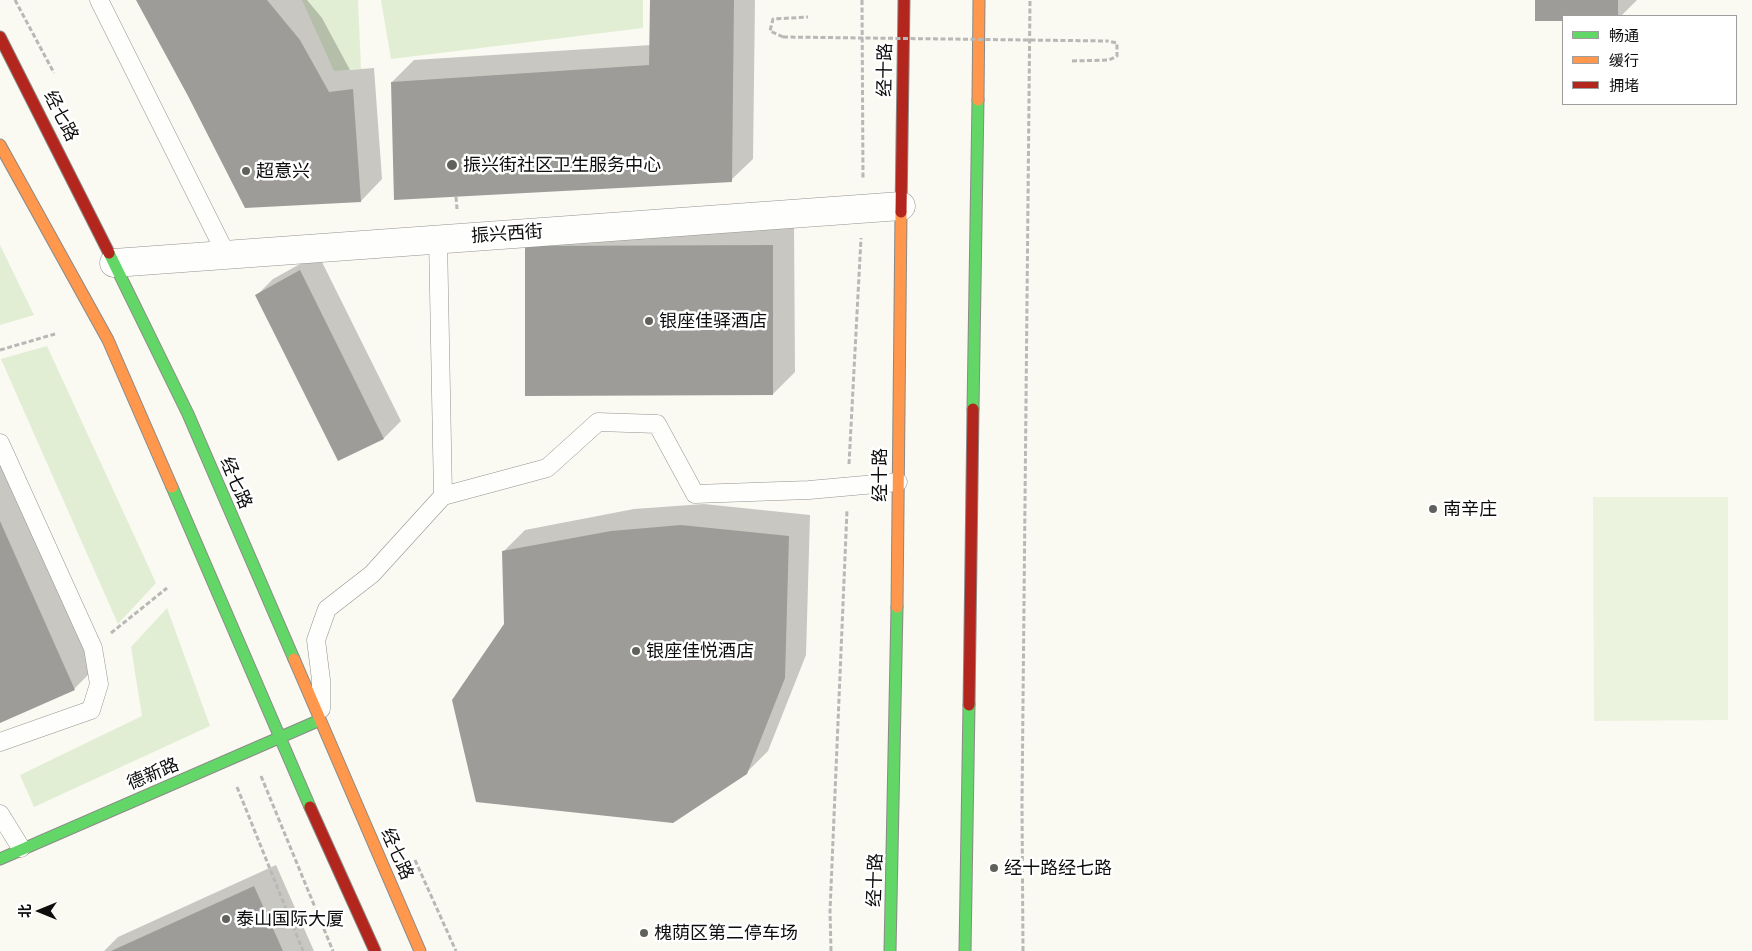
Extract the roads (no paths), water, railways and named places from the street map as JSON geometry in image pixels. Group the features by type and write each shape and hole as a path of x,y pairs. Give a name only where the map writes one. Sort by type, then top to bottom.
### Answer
{"main road":[{"name":"经十路","path":"890,951 894,830 904,0"},
{"path":"965,951 979,0"},
{"name":"经七路","path":"0,37 41,115 188,414 420,951"},
{"path":"0,145 108,340 280,739 375,951"},
{"name":"德新路","path":"0,859 21,848 280,739 320,720"}],"street":[{"name":"振兴西街","path":"114,263 438,238 901,206"}],"lane":[{"path":"99,0 226,254"},
{"path":"438,238 443,496"},
{"path":"320,720 322,697 316,640 327,609 372,574 443,496 547,468 598,422 657,424 695,494 809,490 898,482"},
{"path":"0,443 93,648 99,684 91,710 0,742"},
{"path":"0,814 21,848"}],"place":[{"name":"振兴街社区卫生服务中心","path":"452,165"},
{"name":"超意兴","path":"246,171"},
{"name":"银座佳驿酒店","path":"649,321"},
{"name":"南辛庄","path":"1433,509"},
{"name":"银座佳悦酒店","path":"636,651"},
{"name":"经十路经七路","path":"994,868"},
{"name":"泰山国际大厦","path":"226,919"},
{"name":"槐荫区第二停车场","path":"644,933"}]}
